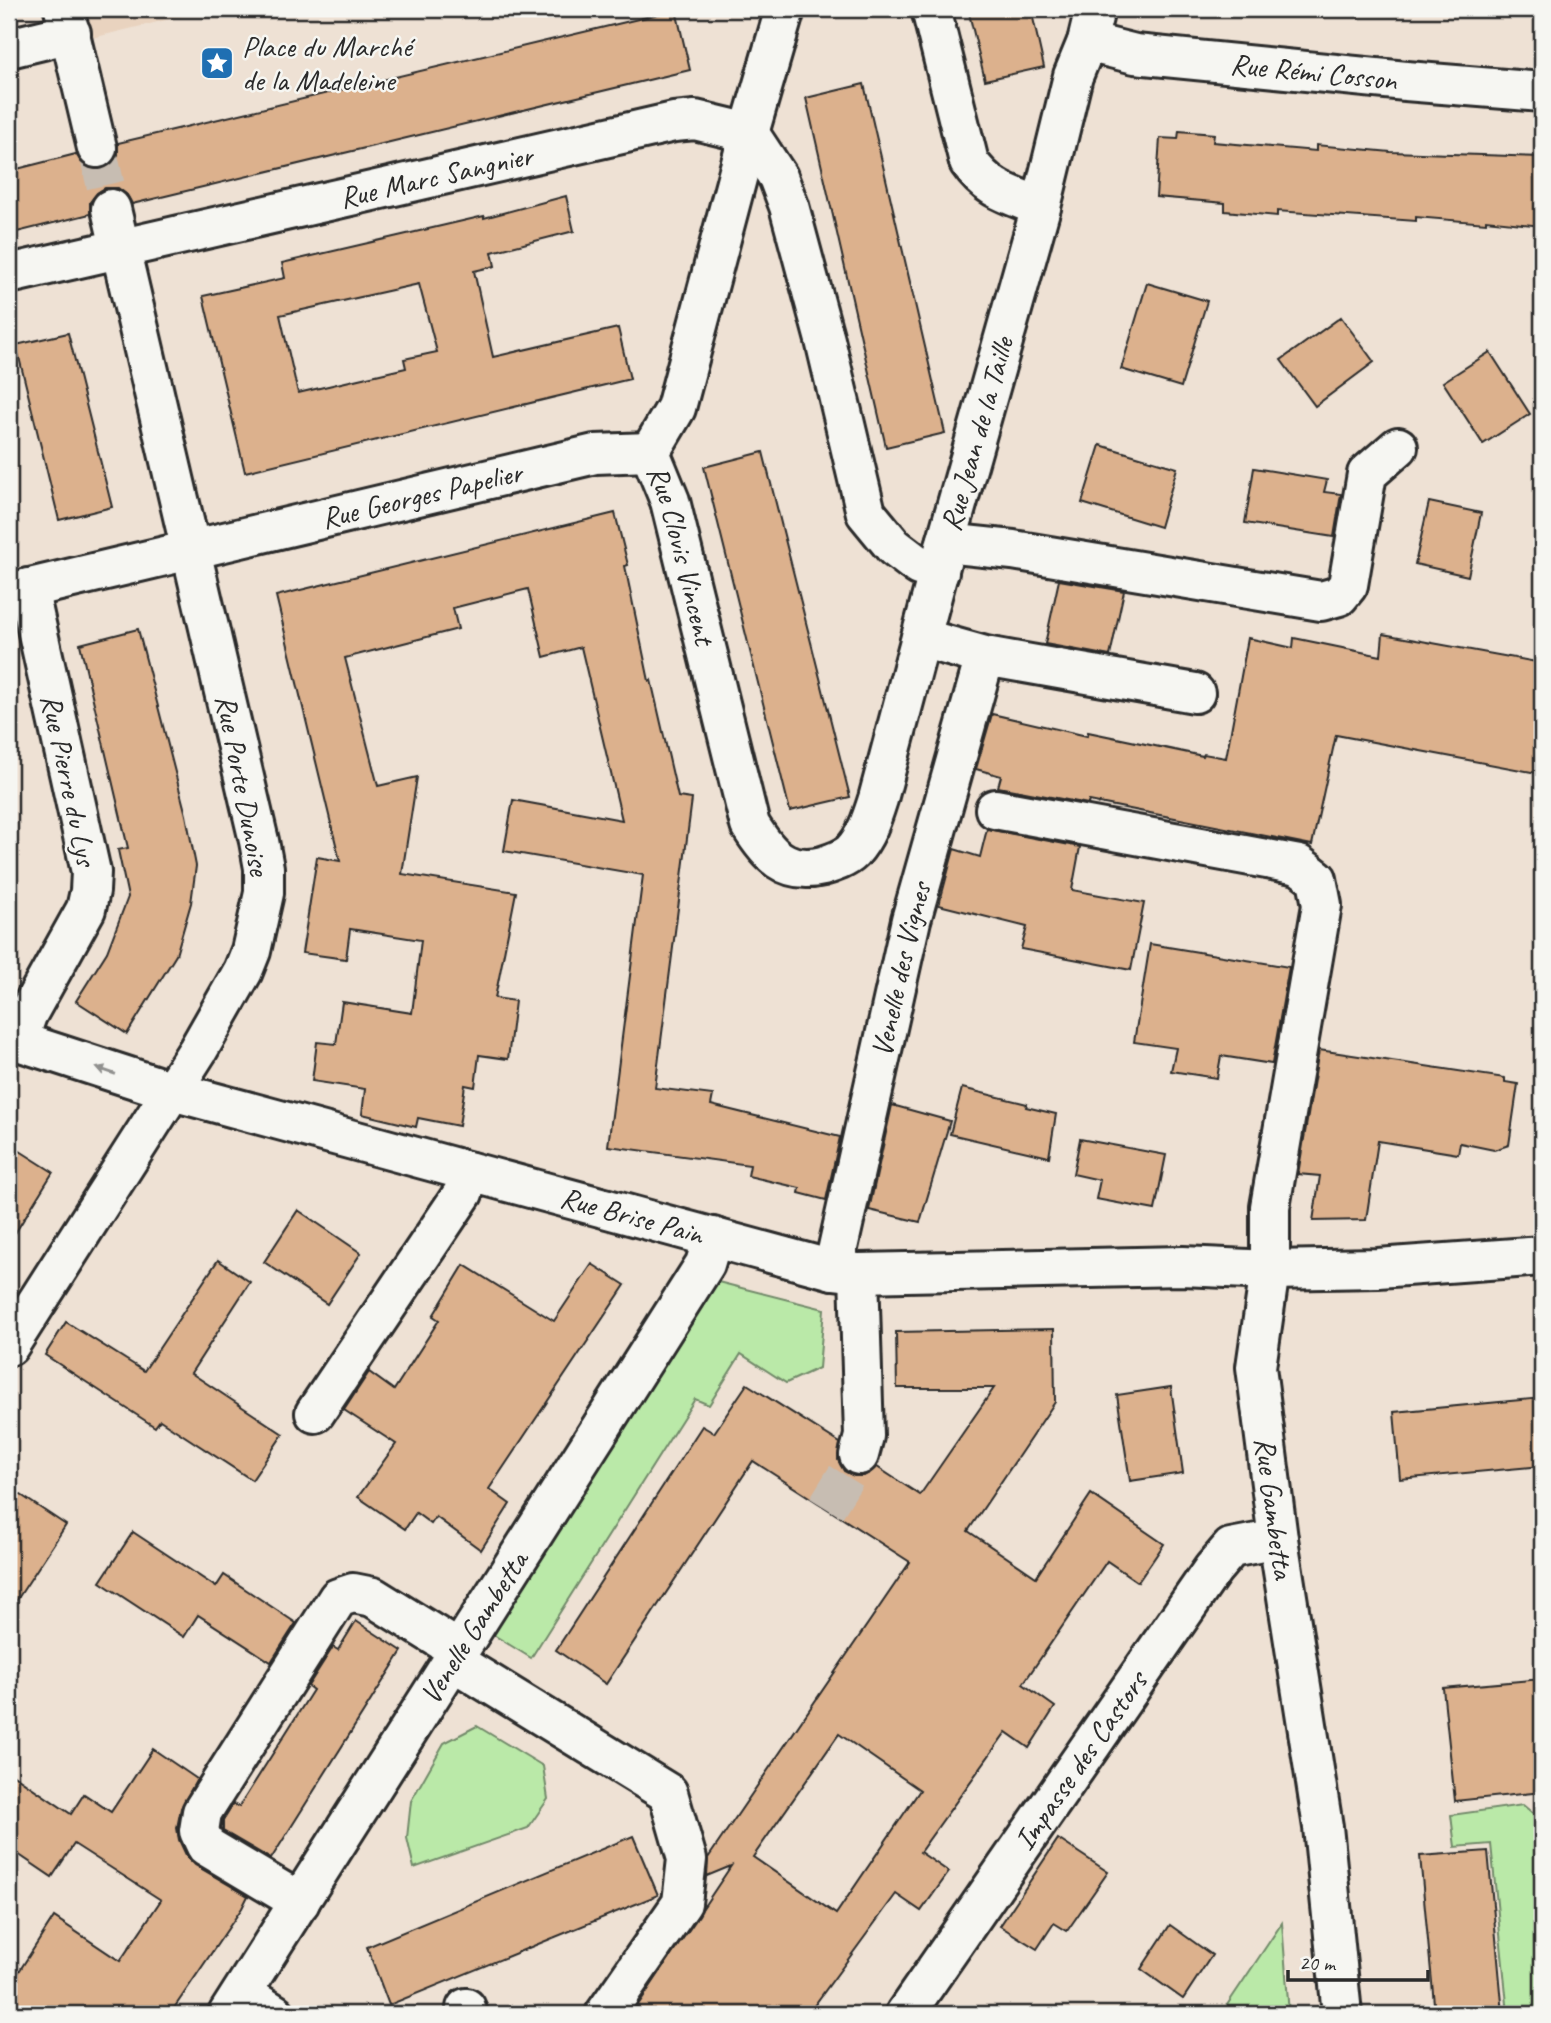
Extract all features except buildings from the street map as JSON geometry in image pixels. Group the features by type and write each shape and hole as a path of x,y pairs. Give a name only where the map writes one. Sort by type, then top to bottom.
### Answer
{"street":[{"name":"Rue Clovis Vincent","path":"785,9 676,408 650,452 670,501 750,825 765,850 784,864 809,869 831,864 850,853"},
{"path":"931,9 969,162 981,180 1041,207"},
{"path":"9,48 68,21 97,148"},
{"name":"Rue Jean de la Taille","path":"850,853 867,831 878,799 942,557 1041,207 1073,76 1091,25"},
{"name":"Rue Rémi Cosson","path":"1091,25 1135,54 1542,92"},
{"name":"Rue Marc Sangnier","path":"9,274 674,122 695,120 749,134"},
{"path":"749,134 778,177 789,206 825,340 866,513 894,547 919,566 942,557 1026,552 1321,601 1339,596 1348,585 1367,474 1398,447"},
{"name":"Rue Porte Dunoise","path":"9,1346 172,1091 243,971 251,951 264,893 264,868 259,841 111,209"},
{"name":"Rue Georges Papelier","path":"18,590 595,454 650,452"},
{"name":"Rue Pierre du Lys","path":"13,1040 86,909 91,872 18,590"},
{"path":"921,638 985,656 1195,693"},
{"name":"Venelle des Vignes","path":"859,1455 864,1436 846,1271 911,920 981,671"},
{"name":"Rue Gambetta","path":"995,809 1298,865 1317,879 1322,905 1270,1207 1270,1270 1256,1367 1278,1539 1323,1827 1342,2014"},
{"name":"Rue Brise Pain","path":"13,1040 172,1091 846,1271 1183,1266 1270,1270"},
{"path":"315,1413 463,1193 470,1172"},
{"name":"Venelle Gambetta","path":"235,2003 705,1265 713,1237"},
{"path":"1270,1270 1378,1268 1542,1256"},
{"name":"Impasse des Castors","path":"905,2014 1213,1569 1231,1548 1278,1539"},
{"path":"300,1902 206,1846 199,1831 202,1812 338,1598 353,1593 373,1597 456,1656 668,1793 687,1859 682,1903 605,2014"},
{"path":"235,2003 275,2014"}],"shaded area":[{"path":"81,9 211,9 88,39"}],"green space":[{"path":"718,1282 824,1309 819,1368 786,1383 741,1354 709,1405 695,1399 531,1658 492,1634"},
{"path":"477,1726 543,1766 548,1799 528,1828 414,1868 407,1838 411,1801 444,1743"},
{"path":"1523,1805 1542,1821 1542,2014 1508,2014 1491,1844 1455,1847 1451,1815"},
{"path":"1282,1923 1289,2014 1221,2014"}],"tunnel":[{"path":"97,148 111,209"},
{"path":"826,1508 859,1455"}],"place":[{"name":"Place du Marché de la Madeleine","path":"217,63"}]}
